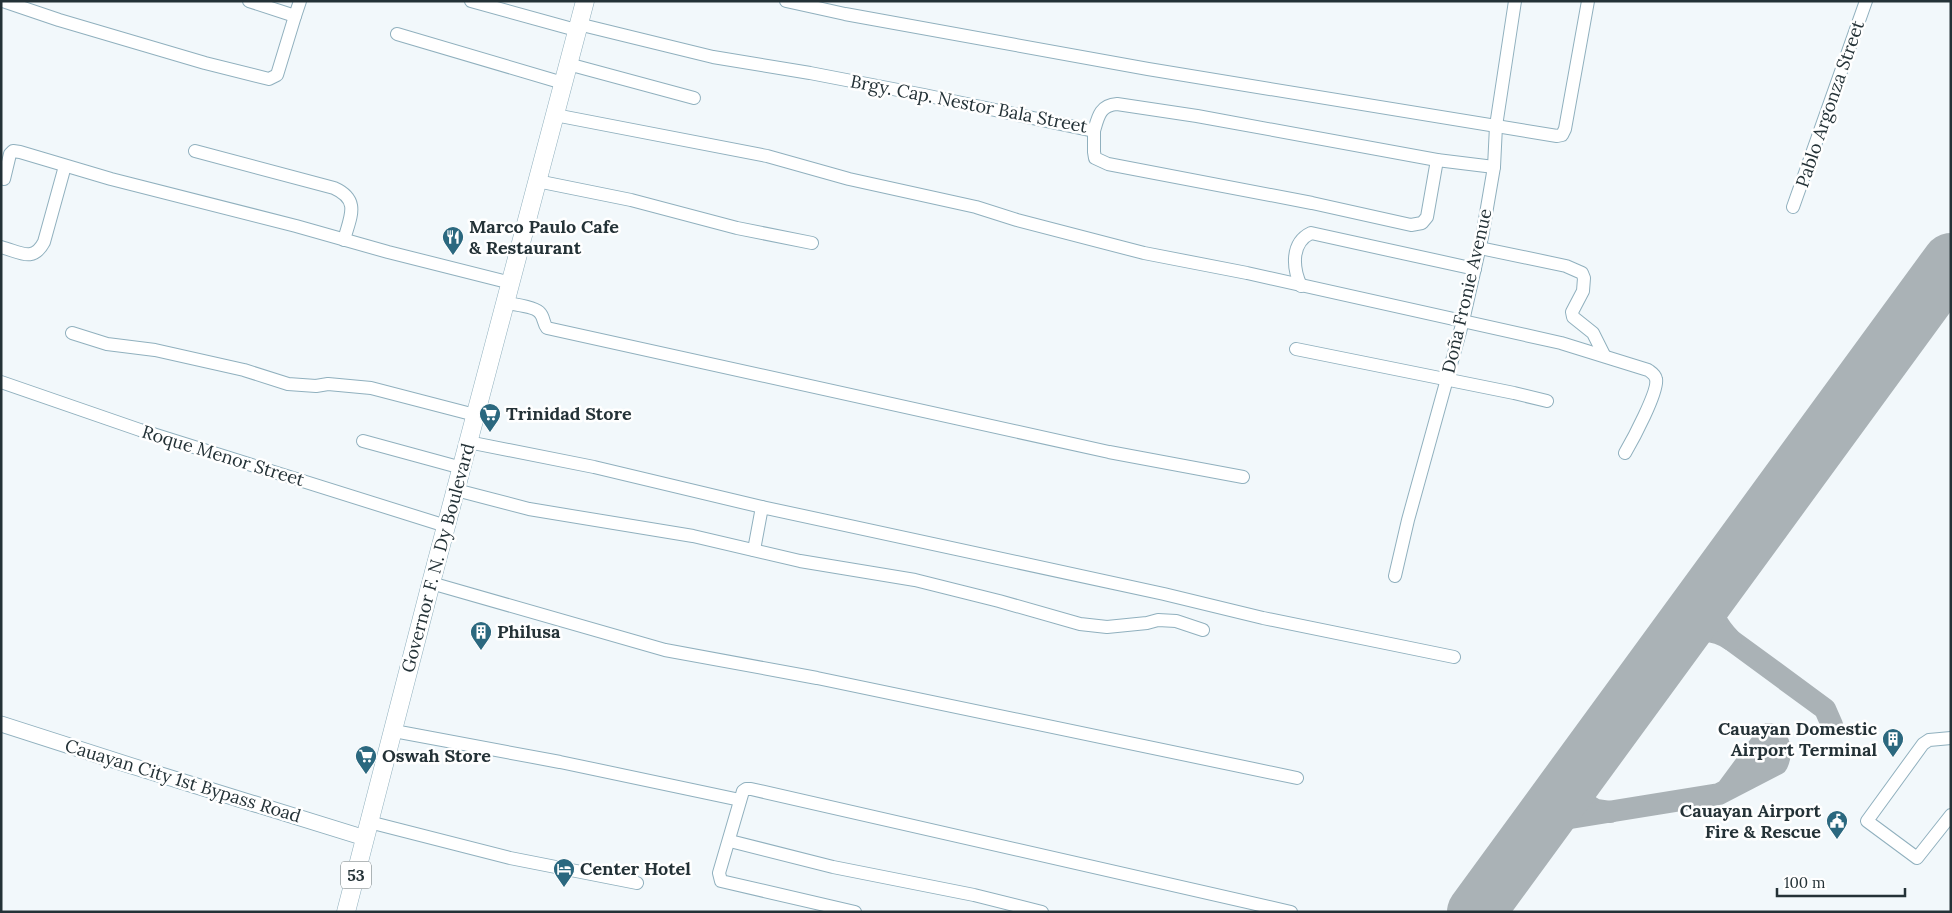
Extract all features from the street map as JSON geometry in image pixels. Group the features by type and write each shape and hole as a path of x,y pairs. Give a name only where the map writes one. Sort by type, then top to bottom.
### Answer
{"highway":[{"name":"Governor F. N. Dy Boulevard","path":"346,912 584,1"}],"main road":[{"name":"Cauayan City 1st Bypass Road","path":"1,724 132,766 367,830"}],"street":[{"path":"3,1 59,20 205,63 268,79 277,75 280,68 300,1"},
{"path":"249,1 295,16"},
{"name":"Brgy. Cap. Nestor Bala Street","path":"471,1 577,27 713,56 924,95 1094,131 1102,109 1106,105 1116,104 1197,116 1437,160 1494,167"},
{"path":"786,1 845,14 1148,69 1548,136 1562,135 1565,129 1588,1"},
{"name":"Doña Fronie Avenue","path":"1395,576 1408,520 1476,269 1494,167 1496,126 1515,1"},
{"name":"Pablo Argonza Street","path":"1793,207 1866,1"},
{"path":"397,34 563,83"},
{"path":"568,64 694,98"},
{"path":"555,115 767,156 849,179 976,207 1090,240 1144,253 1363,298 1561,343 1604,355 1648,370 1654,374 1657,380 1655,390 1625,453"},
{"path":"1094,131 1095,158 1108,164 1312,203 1410,225 1422,223 1427,217 1437,160"},
{"path":"4,178 10,154 16,151 66,166 511,283"},
{"path":"195,151 334,188 345,193 350,198 352,204 344,240"},
{"path":"1,247 28,255 36,254 40,250 66,166"},
{"path":"537,181 631,200 737,228 812,243"},
{"path":"1301,286 1295,274 1295,258 1302,238 1311,233 1476,269"},
{"path":"1480,248 1566,266 1582,273 1584,278 1583,291 1574,307 1573,317 1592,333 1604,355"},
{"path":"505,303 536,310 542,315 544,325 547,328 1109,452 1243,477"},
{"path":"72,333 107,344 145,348 244,370 288,384 316,386 328,384 371,388 475,414"},
{"path":"1296,349 1547,401"},
{"name":"Roque Menor Street","path":"1,382 140,430 446,526"},
{"path":"363,442 462,468"},
{"path":"468,442 604,469 762,507 1164,594 1263,618 1454,657"},
{"path":"456,490 529,509 693,536 800,561 915,580 999,600 1080,624 1107,627 1176,621 1203,630"},
{"path":"754,550 762,507"},
{"path":"431,582 666,650 817,678 1297,778"},
{"path":"394,731 560,762 740,800"},
{"path":"1951,738 1929,740 1922,744 1867,821 1917,858 1951,815"},
{"path":"855,912 724,883 720,879 719,873 730,841 743,791 751,789 1291,912"},
{"path":"367,830 637,883"},
{"path":"730,841 833,867 974,895 1042,912"}],"taxiway":[{"path":"1728,567 1719,578 1710,597 1712,611 1718,624 1731,640 1825,709 1832,725"},
{"path":"1669,648 1683,637 1698,632 1715,632 1731,640"},
{"path":"1535,830 1542,824 1552,821 1719,794 1777,764 1780,749 1773,735 1768,734 1728,788"},
{"path":"1582,767 1574,779 1574,786 1589,806 1596,810 1610,812"}],"runway":[{"path":"1476,912 1951,262"}],"place":[{"name":"Marco Paulo Cafe & Restaurant","path":"453,256"},
{"name":"Trinidad Store","path":"490,433"},
{"name":"Philusa","path":"481,651"},
{"name":"Cauayan Domestic Airport Terminal","path":"1893,758"},
{"name":"Oswah Store","path":"366,775"},
{"name":"Cauayan Airport Fire & Rescue","path":"1837,840"},
{"name":"Center Hotel","path":"564,888"}]}
